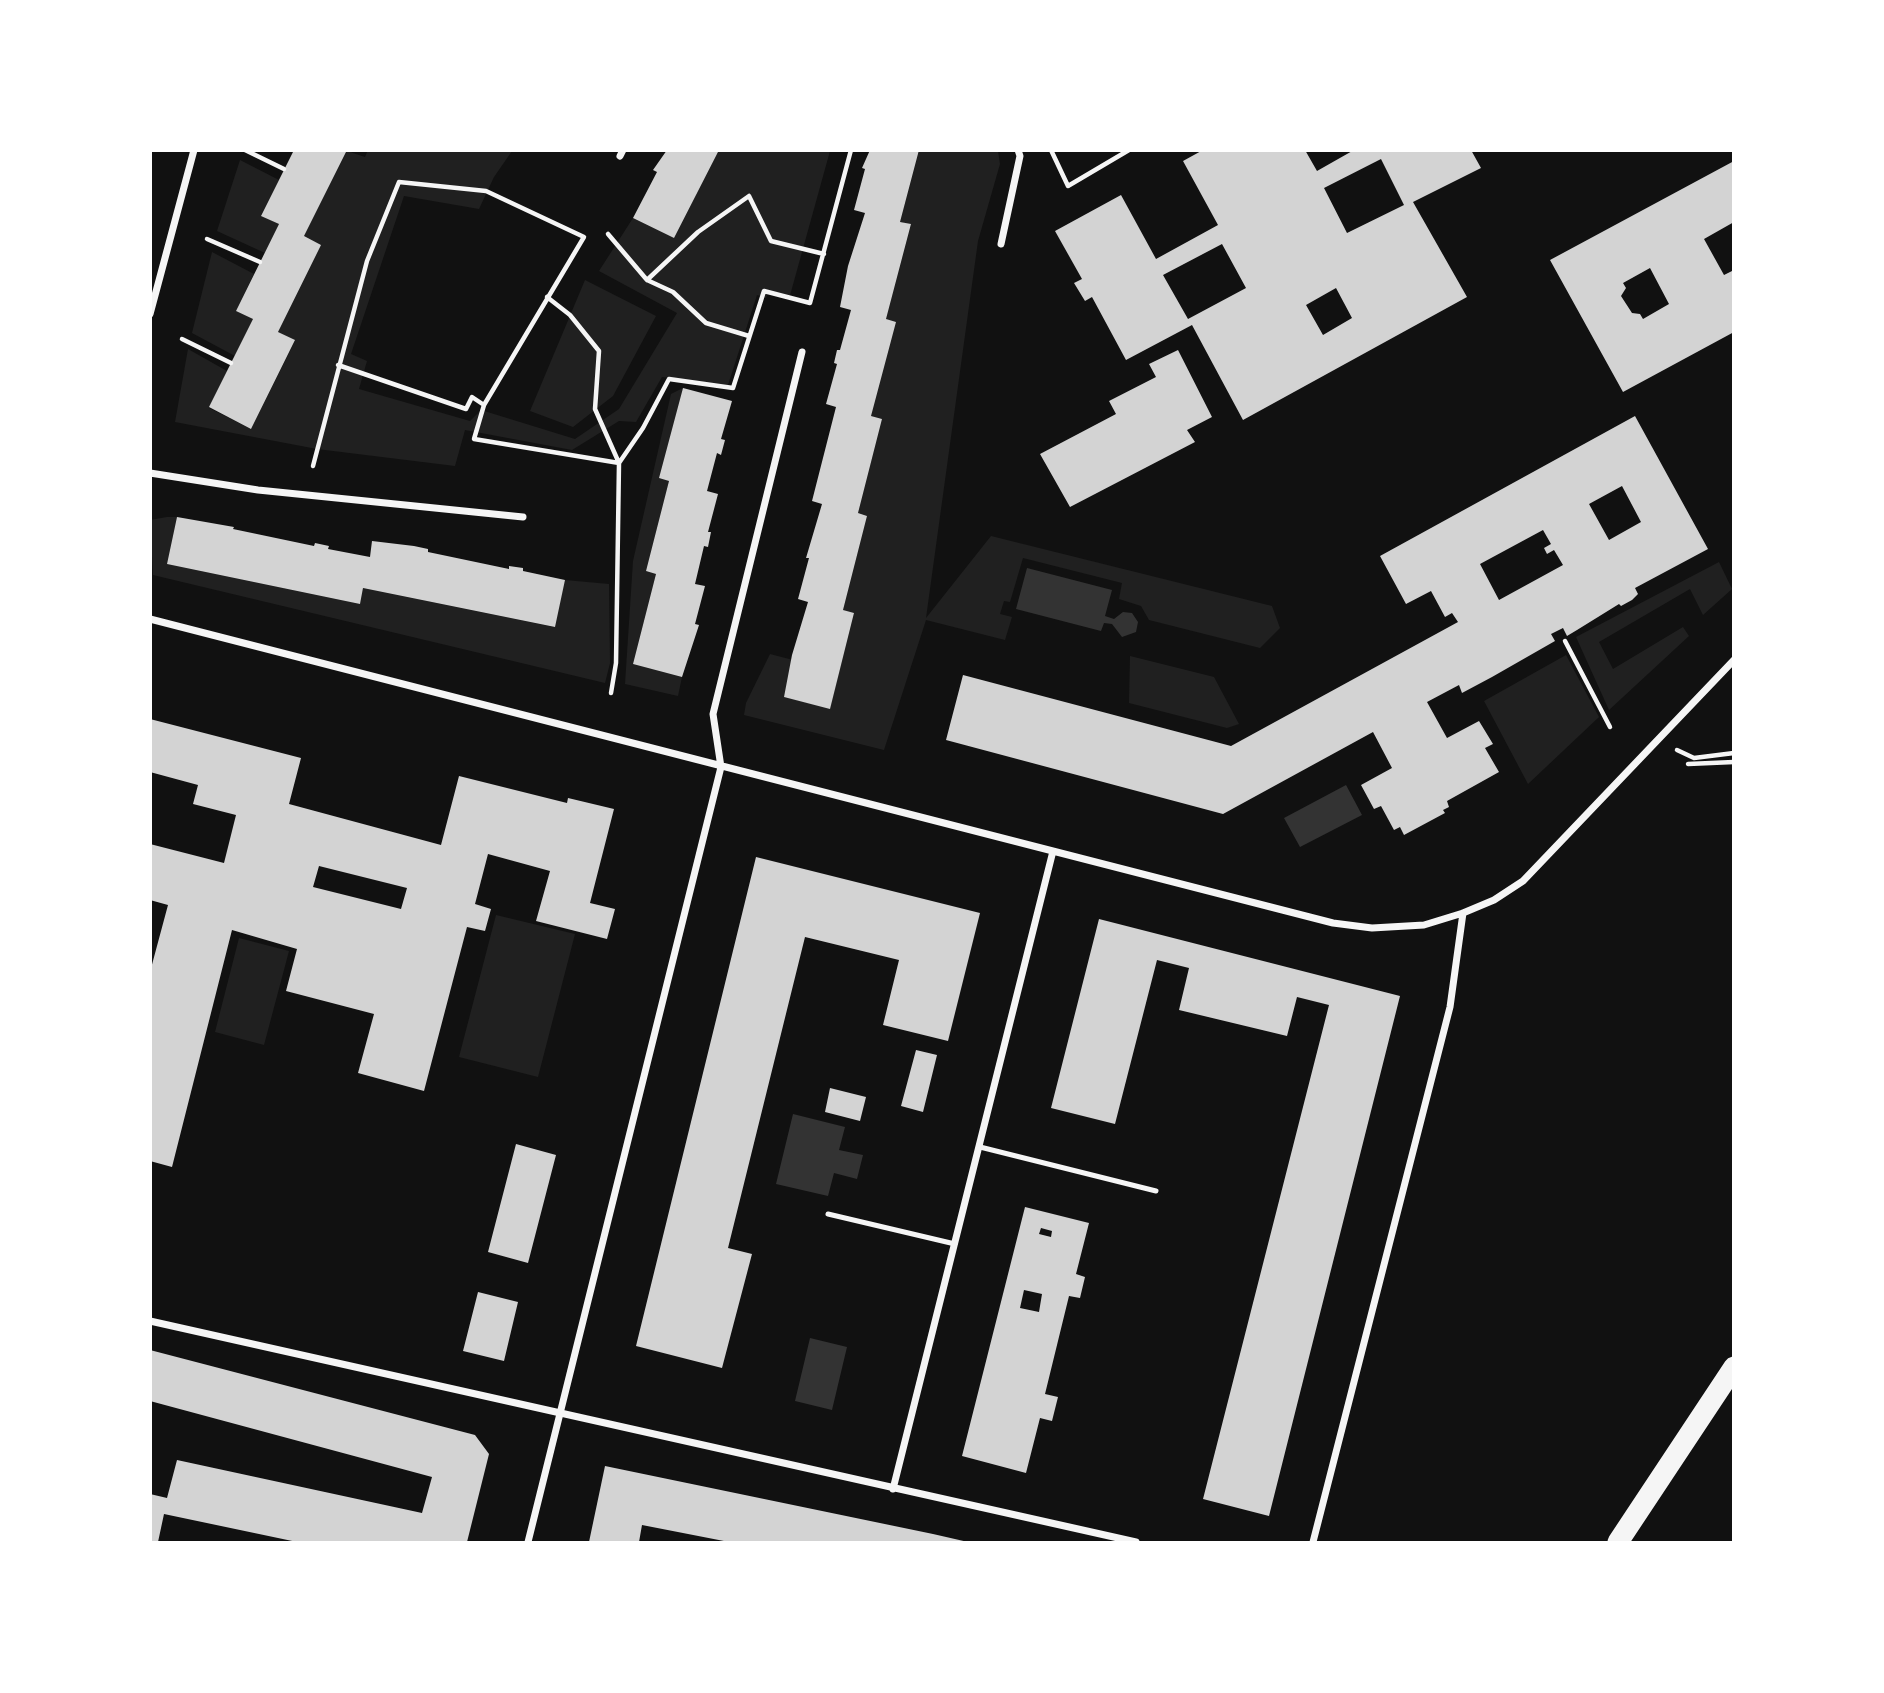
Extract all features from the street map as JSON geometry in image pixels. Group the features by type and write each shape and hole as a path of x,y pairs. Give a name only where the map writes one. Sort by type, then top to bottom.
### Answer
{"highway":[{"path":"1618,1542 1734,1367"}],"street":[{"path":"150,314 194,150"},
{"path":"1001,244 1020,156 1018,150"},
{"path":"528,1542 721,767 713,714 802,352"},
{"path":"150,473 258,490 523,517"},
{"path":"150,619 1333,923 1398,928 1462,913 1494,900 1523,881 1734,660"},
{"path":"892,1489 1053,851"},
{"path":"1312,1542 1450,1007 1462,913"},
{"path":"150,1321 1136,1542"}],"lane":[{"path":"980,1147 1156,1191"},
{"path":"828,1213 955,1244"}],"path":[{"path":"245,150 284,169"},
{"path":"619,463 643,428 669,379 733,388 764,290 810,303 851,150"},
{"path":"1051,150 1068,186 1129,150"},
{"path":"313,466 367,261 399,182 486,191 584,237 484,405 474,439 619,463"},
{"path":"648,280 698,232 749,196 771,241 824,254"},
{"path":"608,234 648,280 673,292 706,323 749,336"},
{"path":"207,239 260,262"},
{"path":"547,297 570,315 599,351 595,409 619,463 616,663 611,693"},
{"path":"182,339 231,363"},
{"path":"338,365 466,409 472,397 484,405"},
{"path":"1565,641 1610,727"},
{"path":"1694,758 1734,753"},
{"path":"1688,764 1734,762"}],"shaded area":[{"path":"368,150 512,151 494,177 479,209 404,196 351,354 367,361 359,389 470,421 481,410 575,439 619,409 677,313 599,271 633,218 674,238 718,151 830,151 789,299 768,293 766,298 757,295 728,385 662,377 636,422 619,421 572,450 465,430 455,466 317,449 175,422 188,349 227,371 209,408 251,429 295,341 278,332 304,236 347,151 365,157"},
{"path":"919,151 998,151 1000,164 978,241 926,618 991,536 1272,606 1280,628 1260,648 1149,620 1141,606 1119,599 1122,583 1023,558 1010,602 1004,601 1000,614 1012,617 1005,640 926,620 884,750 744,715 746,703 770,654 793,660 784,697 830,708 854,614 843,610 867,516 858,513 882,419 871,416 886,319 911,225 900,222"},
{"path":"240,160 279,180 261,215 279,224 265,253 217,231"},
{"path":"212,252 254,274 236,311 253,319 235,356 192,333"},
{"path":"585,280 656,316 613,396 573,427 530,411"},
{"path":"683,388 659,478 669,481 646,571 656,574 633,664 682,677 678,696 625,684 633,561 671,394"},
{"path":"177,517 167,564 360,604 363,588 554,627 565,580 609,584 610,663 605,683 153,575 150,520"},
{"path":"1719,562 1732,589 1703,615 1690,589 1599,642 1613,669 1683,627 1689,636 1609,710 1576,637"},
{"path":"1027,568 1112,590 1105,616 1114,619 1123,612 1132,613 1138,622 1136,632 1122,637 1112,624 1104,623 1101,631 1016,609"},
{"path":"1566,655 1599,717 1528,784 1484,701"},
{"path":"1130,656 1214,677 1239,724 1227,728 1129,703"},
{"path":"1346,785 1362,815 1300,847 1284,818"},
{"path":"496,915 575,934 538,1077 459,1057"},
{"path":"239,938 289,951 264,1045 215,1032"},
{"path":"793,1114 845,1127 839,1150 863,1155 857,1179 834,1173 828,1196 776,1184"},
{"path":"810,1338 847,1347 832,1410 795,1401"}],"building":[{"path":"294,150 347,150 304,236 321,245 278,332 295,340 251,429 209,407 253,319 236,311 279,224 261,216"},
{"path":"667,150 719,150 674,238 633,218 657,172 653,170"},
{"path":"870,150 919,150 900,222 911,224 886,319 896,322 871,416 882,419 858,513 867,516 843,610 854,613 830,709 784,697 792,655 808,602 798,599 809,558 806,558 822,504 812,501 836,407 826,404 837,364 834,363 837,350 840,350 851,310 840,307 848,266 865,213 854,210 865,169 862,168"},
{"path":"1203,150 1305,150 1317,171 1354,150 1471,150 1481,168 1413,202 1467,297 1243,420 1192,325 1126,360 1092,297 1085,301 1074,283 1082,279 1055,231 1121,195 1156,259 1218,225 1183,161","holes":["1381,159 1404,205 1347,233 1324,188","1222,244 1246,288 1188,319 1163,275","1336,288 1352,318 1323,335 1306,305"]},
{"path":"1734,161 1734,222 1704,239 1724,275 1734,270 1734,332 1623,392 1550,260","holes":["1650,268 1669,304 1643,319 1640,314 1632,313 1621,296 1626,288 1623,283"]},
{"path":"1178,350 1212,417 1187,430 1195,442 1070,507 1040,454 1116,414 1109,401 1156,377 1149,364"},
{"path":"683,388 732,401 721,439 725,440 721,455 717,453 707,491 718,494 708,532 711,532 708,547 704,546 695,584 705,586 695,624 699,625 682,677 633,664 656,574 646,571 669,481 659,478"},
{"path":"1635,416 1708,549 1635,588 1638,594 1632,600 1621,606 1619,604 1567,636 1563,628 1551,634 1555,641 1492,677 1462,693 1459,685 1427,702 1447,738 1479,721 1493,744 1485,748 1499,772 1447,801 1449,807 1443,810 1445,813 1404,835 1400,827 1394,830 1381,806 1374,809 1361,785 1392,768 1373,732 1223,814 946,740 963,675 1231,746 1458,622 1452,613 1445,617 1431,591 1406,604 1380,556","holes":["1622,486 1641,522 1609,540 1589,504","1543,530 1551,544 1544,548 1547,554 1554,550 1563,565 1499,600 1480,564"]},
{"path":"177,517 314,546 315,543 329,546 328,549 370,557 372,541 414,546 428,549 428,552 509,569 509,566 523,568 523,571 565,580 555,627 363,588 360,604 167,564"},
{"path":"150,719 301,758 289,804 441,845 459,776 567,803 568,798 614,809 590,903 615,909 607,939 536,921 550,871 488,854 475,904 491,909 485,931 467,927 424,1091 358,1073 374,1014 286,991 297,949 232,930 172,1167 150,1161 150,972 168,905 150,900 150,844 224,863 236,815 193,804 198,785 150,772","holes":["319,866 407,888 401,909 313,887"]},
{"path":"756,857 980,913 948,1041 883,1025 899,960 805,937 728,1248 752,1254 722,1368 636,1346"},
{"path":"1099,919 1400,996 1269,1516 1203,1499 1329,1005 1297,997 1287,1036 1179,1010 1189,968 1157,960 1115,1124 1051,1108"},
{"path":"916,1050 937,1055 923,1112 901,1106"},
{"path":"830,1088 866,1097 860,1121 825,1112"},
{"path":"516,1144 556,1155 528,1263 488,1252"},
{"path":"1025,1207 1089,1223 1076,1274 1085,1277 1080,1298 1069,1296 1045,1394 1058,1397 1052,1421 1040,1418 1026,1473 962,1456","holes":["1041,1228 1052,1231 1051,1237 1039,1234","1024,1290 1042,1294 1039,1312 1020,1308"]},
{"path":"478,1292 518,1302 504,1361 463,1351"},
{"path":"150,1350 475,1435 489,1454 467,1542 297,1542 164,1514 158,1542 150,1542 150,1494 167,1498 177,1460 422,1513 432,1477 150,1401"},
{"path":"605,1466 968,1542 729,1542 642,1525 639,1542 589,1542"}]}
